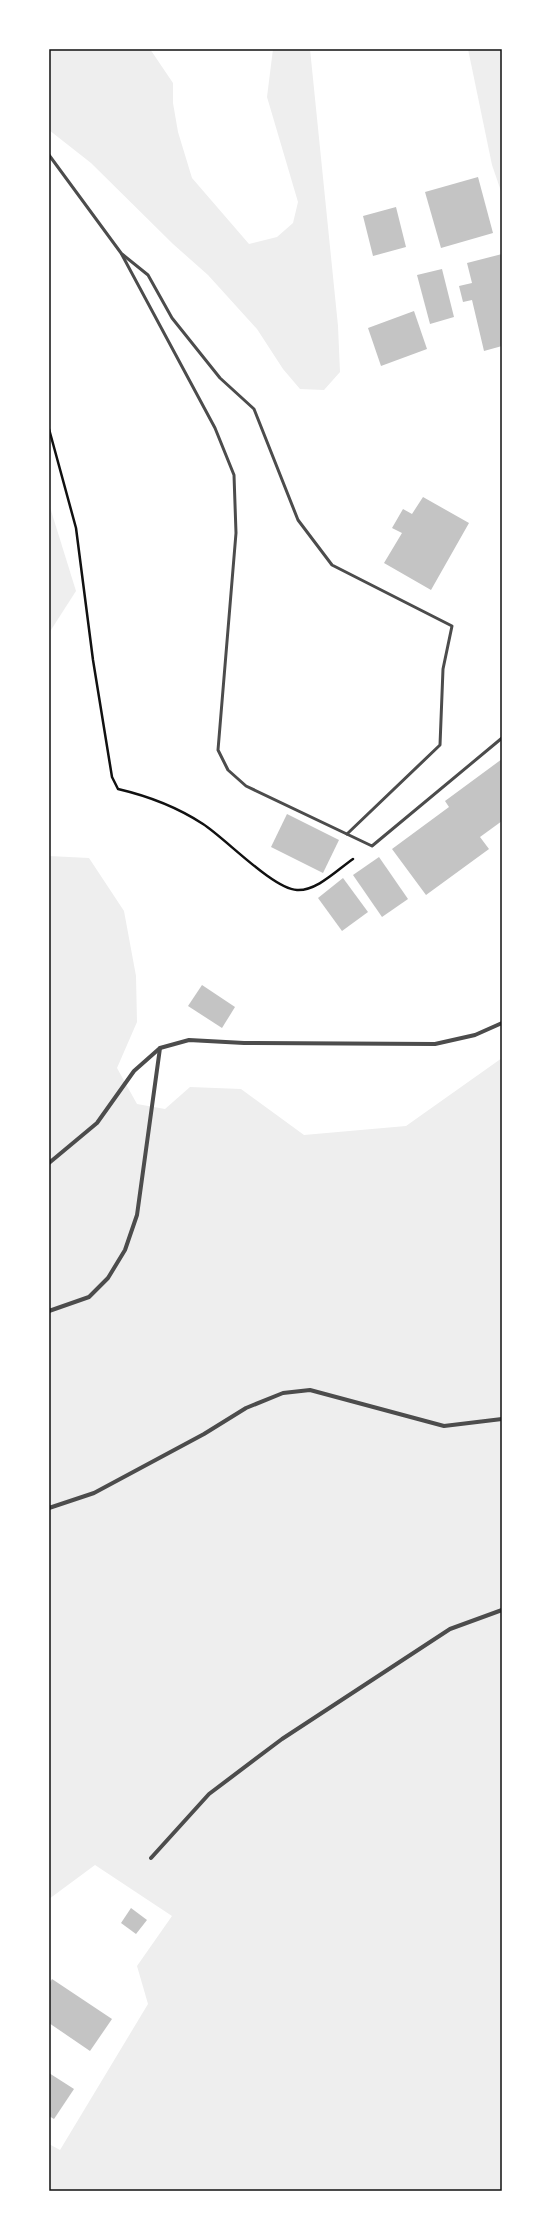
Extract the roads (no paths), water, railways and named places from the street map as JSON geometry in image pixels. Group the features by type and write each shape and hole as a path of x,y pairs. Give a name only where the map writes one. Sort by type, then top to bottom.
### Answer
{"street":[{"path":"49,1163 97,1123 134,1071 160,1048 188,1040 244,1043 435,1044 475,1035 502,1024"},
{"path":"49,1311 89,1297 108,1278 125,1250 137,1215 160,1048"},
{"path":"49,1508 94,1493 204,1434 246,1408 284,1393 310,1390 444,1426 502,1419"},
{"path":"151,1858 209,1794 282,1739 450,1629 502,1610"}],"lane":[{"path":"49,155 121,253 215,428 234,475 236,533 218,750 228,770 246,786 372,846 502,738"},
{"path":"121,253 148,275 172,318 220,378 254,409 298,520 332,565 452,626 443,670 440,745 347,834"}]}
